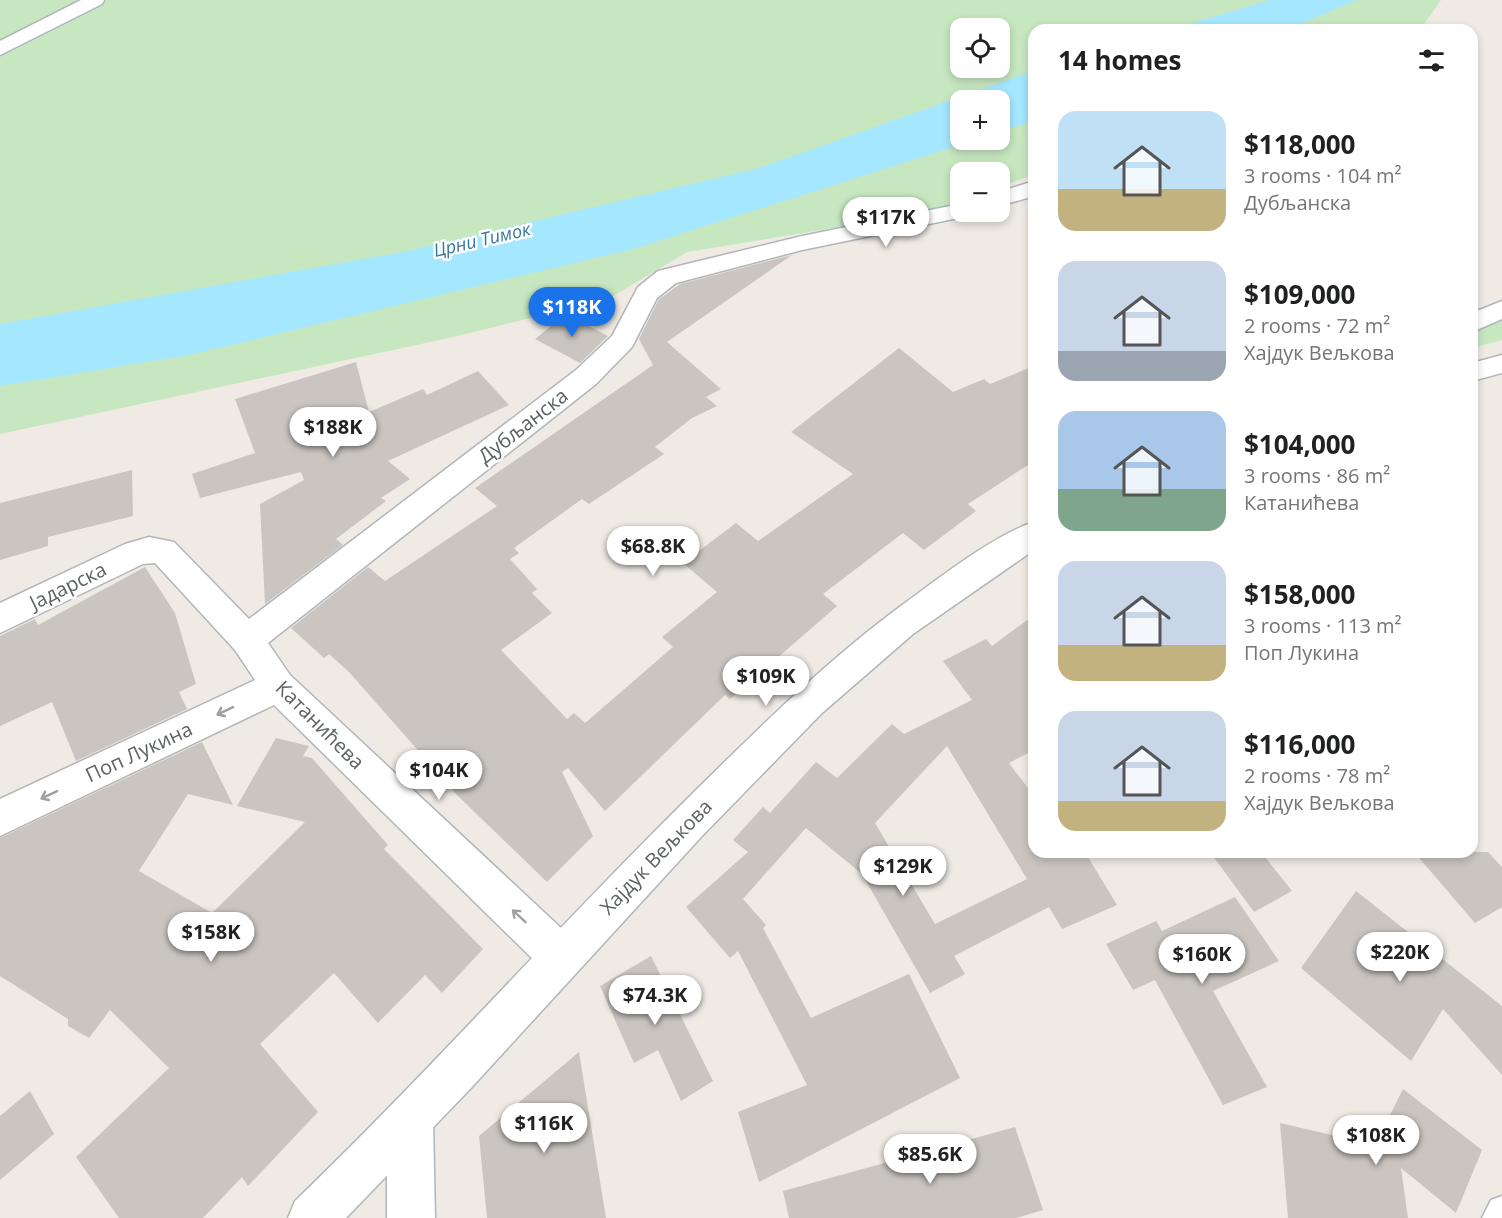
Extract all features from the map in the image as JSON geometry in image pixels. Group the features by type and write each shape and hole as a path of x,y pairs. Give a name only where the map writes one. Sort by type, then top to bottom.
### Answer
{"street":[{"path":"0,49 95,0"},
{"path":"1010,196 1028,190"},
{"name":"Дубљанска","path":"247,640 586,377 623,341 647,293 657,284 686,270 802,243 950,213"},
{"path":"1478,320 1502,309"},
{"path":"1478,370 1502,364"},
{"name":"Хајдук Вељкова","path":"312,1218 410,1120 561,957 775,735 828,686 935,600 1028,538"},
{"name":"Катанићева","path":"136,553 149,550 162,551 171,558 247,640 278,686 561,957"},
{"name":"Јадарска","path":"0,619 136,553"},
{"name":"Поп Лукина","path":"0,818 278,686"},
{"path":"410,1120 411,1218"}],"lane":[{"path":"1497,1218 1502,1211"}],"green space":[{"path":"0,0 1441,0 1424,24 1028,24 1028,177 1010,183 1010,162 950,162 950,205 931,212 687,252 608,299 449,338 0,434"},
{"path":"1502,317 1502,340 1478,346 1478,327"}],"water":[{"path":"1270,0 1357,0 1299,24 1189,24"},
{"path":"1028,73 1028,123 1010,128 1010,90 979,90"},
{"name":"Црни Тимок","path":"950,100 950,148 633,249 189,355 0,386 0,324 403,252 759,168"}],"building":[{"path":"792,255 667,342 721,389 706,397 717,406 692,418 655,447 664,454 589,504 582,499 514,548 519,553 510,559 537,589 532,593 552,613 501,650 567,719 574,713 585,723 673,647 662,637 717,592 683,563 736,523 758,541 853,474 791,432 899,348 953,392 984,379 990,384 1028,368 1028,465 968,504 976,511 924,550 903,533 823,594 837,606 730,699 725,695 605,811 568,768 562,772 593,836 547,882 459,797 349,672 329,654 324,658 291,628 368,567 385,581 497,506 475,488 653,365 639,339 659,299 680,284"},
{"path":"566,314 608,336 580,363 535,339"},
{"path":"356,362 369,412 423,389 427,395 478,371 509,405 388,461 410,479 381,498 386,501 336,539 343,545 265,604 260,504 304,480 301,472 200,498 192,474 255,453 235,399"},
{"path":"132,470 133,516 48,537 48,546 0,560 0,503"},
{"path":"145,567 175,613 196,684 179,692 187,709 76,761 52,702 0,726 0,636 35,619 38,625"},
{"path":"1028,619 1028,753 1009,763 1028,788 1028,858 1089,858 1117,905 1062,929 1049,907 954,956 965,974 930,993 862,874 806,828 743,899 766,925 763,928 811,1018 909,974 960,1078 759,1182 738,1112 807,1085 738,951 730,958 686,907 748,852 733,840 763,807 770,813 816,762 837,778 892,724 904,734 972,700 943,661 986,639 992,646","holes":["947,746 1027,879 935,924 875,823"]},
{"path":"276,738 309,746 303,756 312,758 388,845 384,849 483,949 442,993 425,975 378,1023 334,973 260,1044 318,1112 248,1186 242,1177 203,1218 119,1218 76,1157 169,1068 110,1010 89,1038 68,1026 68,1019 0,976 0,838 202,742 233,805 188,794 139,871 212,913 305,822 237,806"},
{"path":"1478,852 1488,852 1502,867 1502,907 1475,923 1419,858 1478,858"},
{"path":"1214,858 1266,858 1292,891 1254,912"},
{"path":"1356,891 1502,1006 1502,1075 1443,1009 1411,1061 1301,968"},
{"path":"1235,897 1279,961 1213,991 1267,1087 1223,1105 1155,980 1133,990 1106,944 1156,921 1162,931"},
{"path":"651,956 713,1081 681,1101 658,1050 634,1063 600,986"},
{"path":"579,1052 606,1218 487,1218 479,1136"},
{"path":"1403,1089 1482,1150 1456,1213 1401,1168 1408,1218 1288,1218 1280,1123 1375,1145"},
{"path":"30,1091 54,1134 0,1180 0,1116"},
{"path":"1015,1127 1043,1210 1016,1218 789,1218 783,1191"}]}
